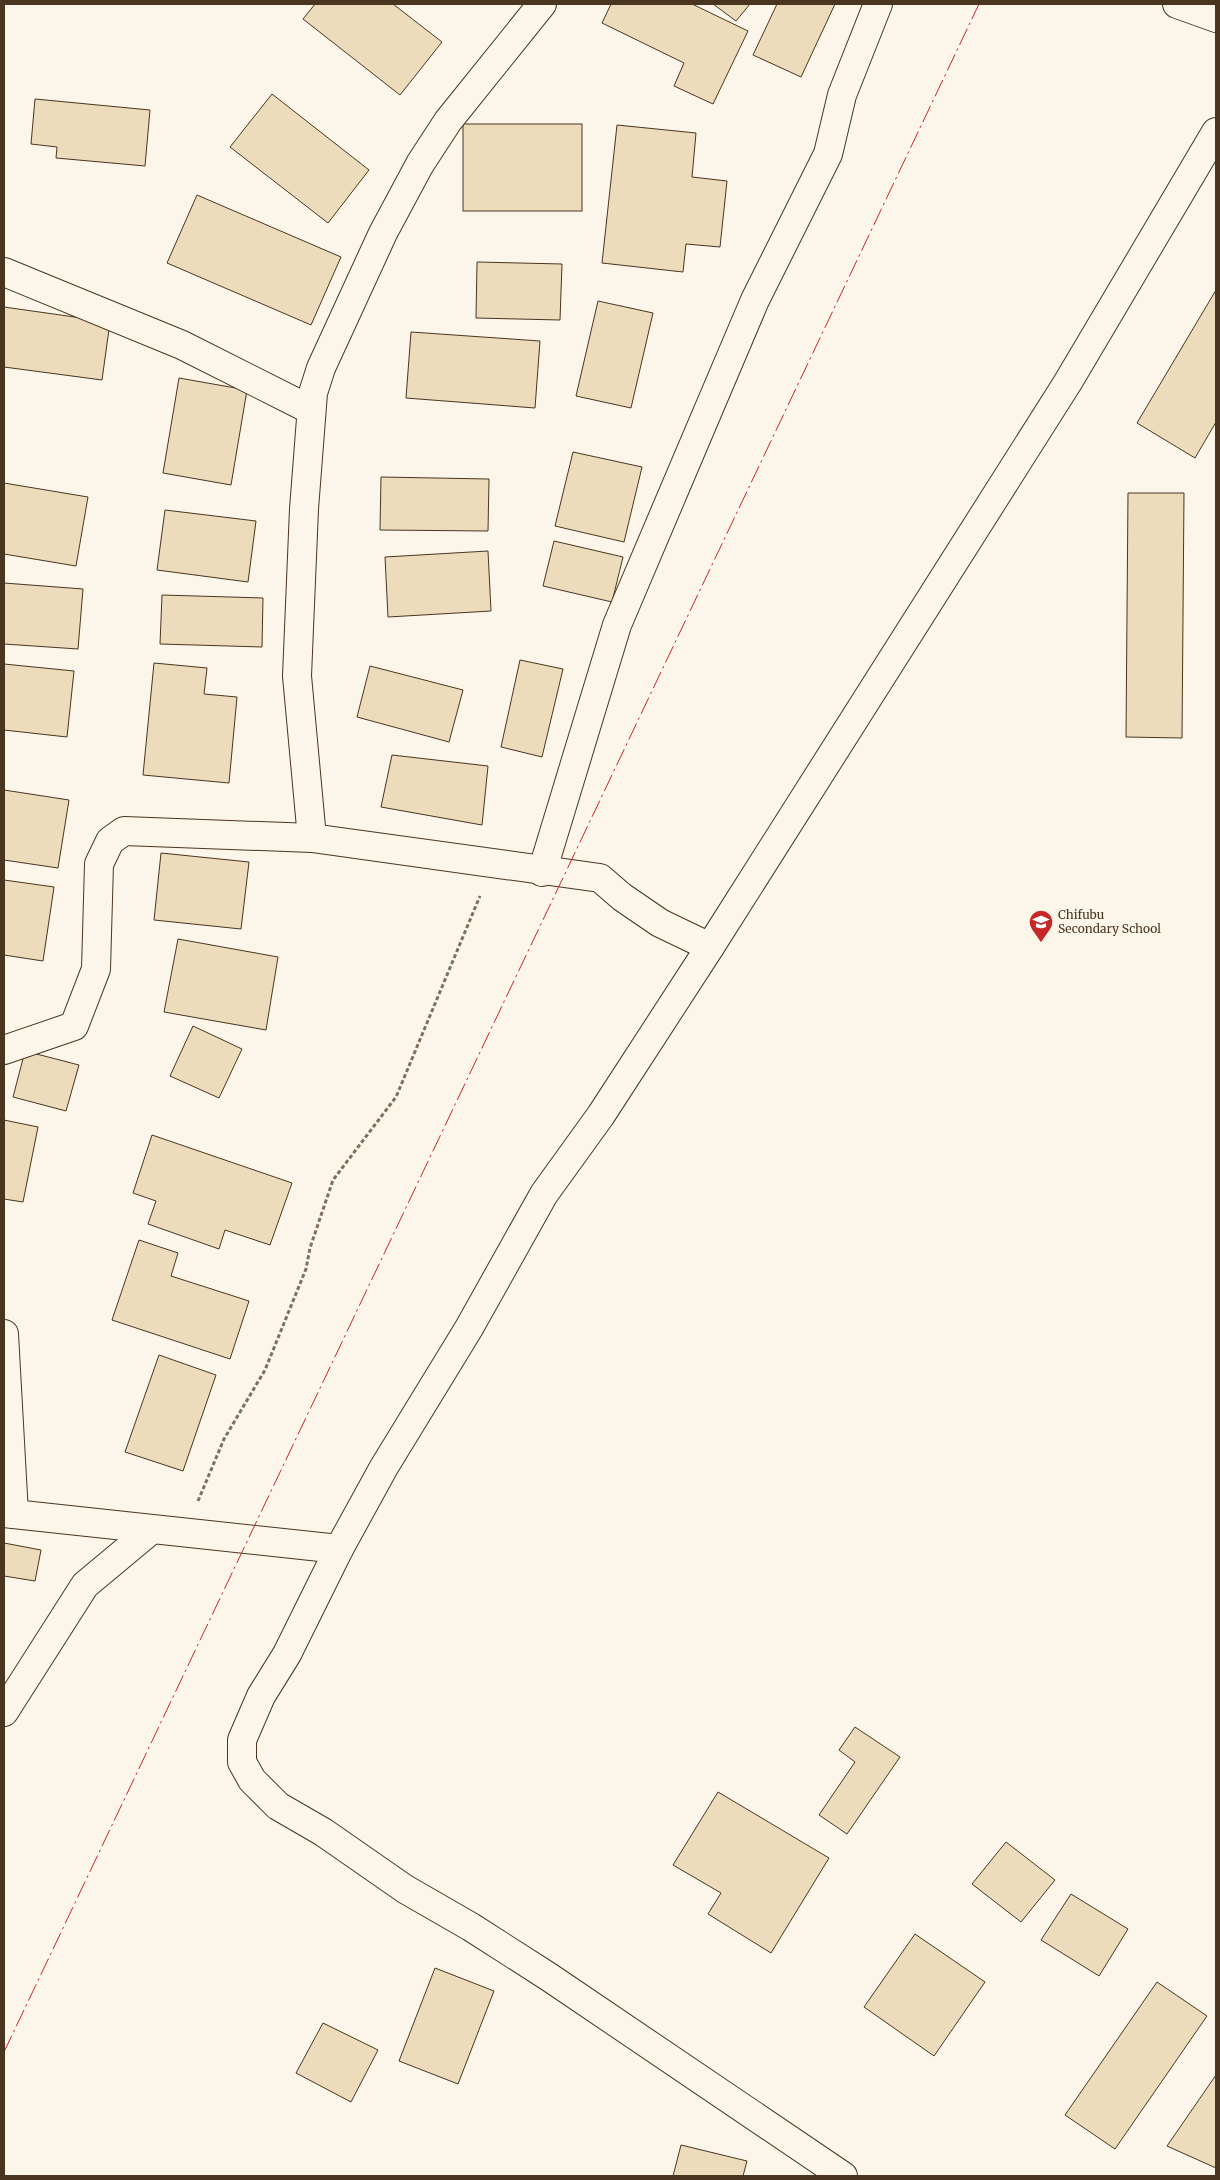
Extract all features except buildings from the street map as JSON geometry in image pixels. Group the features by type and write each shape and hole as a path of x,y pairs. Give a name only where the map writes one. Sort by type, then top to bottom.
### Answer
{"street":[{"path":"312,838 297,676 304,509 313,393 321,368 383,233 420,164 448,121 542,4"},
{"path":"542,872 617,625 755,300 828,154 842,95 878,4"},
{"path":"1177,4 1216,18"},
{"path":"843,2176 548,1977 471,1927 405,1889 323,1832 278,1806 252,1780 242,1762 242,1740 261,1696 287,1654 339,1549 384,1467 469,1328 544,1194 601,1114 710,947 1068,382 1216,132"},
{"path":"4,272 182,344 311,410"},
{"path":"4,1050 74,1026 96,969 99,864 110,841 124,831 312,838 542,872 573,873 600,878 622,897 660,923 710,947"},
{"path":"4,1334 9,1513 151,1530 339,1549"},
{"path":"4,1712 85,1585 151,1530"}],"path":[{"path":"184,1533 224,1439 264,1370 306,1269 310,1248 333,1180 396,1097 493,864"}],"power":[{"path":"4,2052 979,4"}],"place":[{"name":"Chifubu Secondary School","path":"1041,943"}]}
